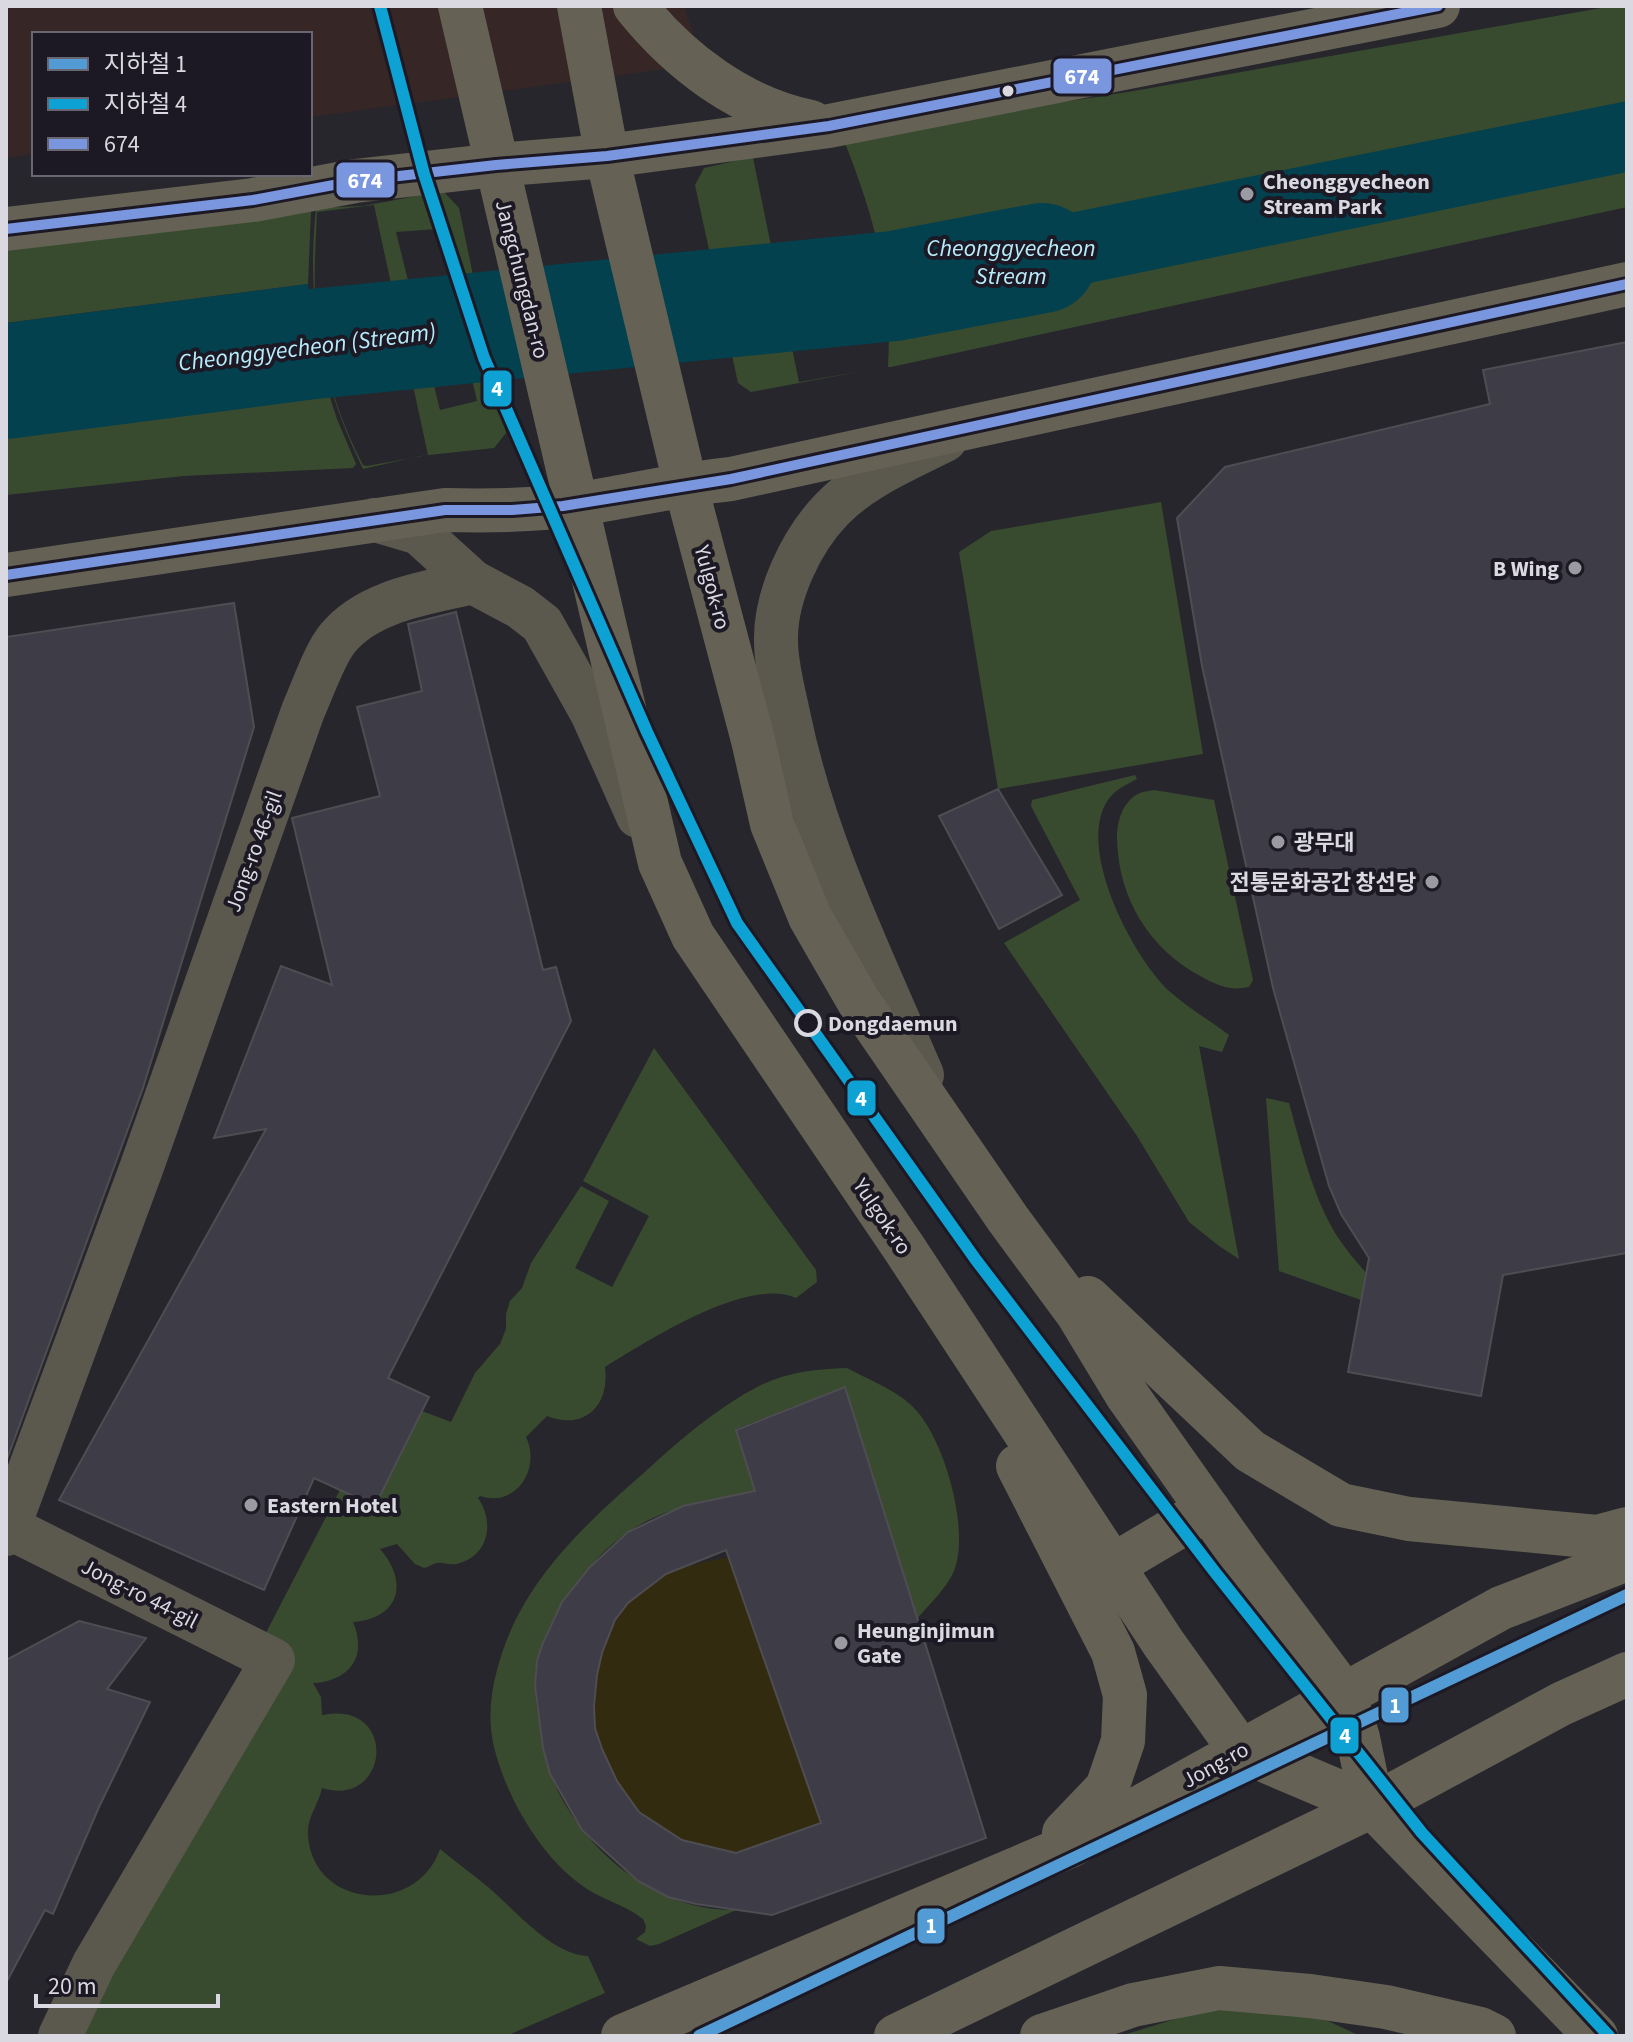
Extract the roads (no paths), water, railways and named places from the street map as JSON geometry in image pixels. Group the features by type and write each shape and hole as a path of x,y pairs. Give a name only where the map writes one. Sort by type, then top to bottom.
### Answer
{"main road":[{"name":"Jangchungdan-ro","path":"460,6 578,505"},
{"path":"579,6 607,156"},
{"path":"635,6 690,62 734,94 779,116 829,126"},
{"path":"6,229 253,200 355,181 607,156 829,126 1438,6"},
{"name":"Yulgok-ro","path":"607,156 685,483 772,824 810,917 859,1002 1008,1219 1078,1314 1127,1395 1344,1694 1358,1738 1372,1806"},
{"path":"6,575 445,510 484,511 578,505 685,483 731,479 1627,284"},
{"name":"Yulgok-ro","path":"578,505 660,863 693,936 904,1248 1164,1644 1240,1750"},
{"path":"1008,1219 1134,1344 1250,1451 1341,1505 1409,1519 1597,1537 1627,1529"},
{"path":"904,1248 1113,1652 1125,1695 1123,1741 1107,1788 1032,1862"},
{"path":"1112,1566 1208,1509"},
{"name":"Jong-ro","path":"623,2036 1070,1846 1501,1608 1627,1559"},
{"path":"896,2036 1372,1806 1561,1704 1627,1674"},
{"path":"1240,1750 1372,1806 1596,2036"},
{"path":"1042,2036 1133,2005 1219,1988 1386,2007 1480,2029 1494,2036"}],"street":[{"path":"945,1129 820,837 797,757 776,640 780,607 792,573 810,537 833,509 880,472 967,430"},
{"path":"375,520 419,533 473,582 520,607 542,624 592,713 660,863"},
{"name":"Jong-ro 46-gil","path":"7,1530 141,1169 303,711 336,640 353,622 397,601 473,582"},
{"name":"Jong-ro 44-gil","path":"7,1530 273,1660 94,1964 60,2036"}],"water":[{"name":"Cheonggyecheon Stream","path":"1627,101 1627,172 964,309 894,316 885,246 920,243"},
{"path":"308,284 318,361 6,403 6,323"}],"waterway":[{"name":"Cheonggyecheon (Stream)","path":"6,384 313,344 894,286 1042,258"}],"metro line":[{"name":"4","path":"380,6 424,174 484,358 647,732 737,923 976,1260 1214,1571 1422,1833 1609,2036"},
{"name":"1","path":"699,2036 1627,1595"}],"place":[{"name":"Cheonggyecheon Stream Park","path":"1247,194"},
{"name":"B Wing","path":"1575,568"},
{"name":"광무대","path":"1278,842"},
{"name":"전통문화공간 창선당","path":"1432,882"},
{"name":"Dongdaemun","path":"808,1023"},
{"name":"Eastern Hotel","path":"251,1505"},
{"name":"Heunginjimun Gate","path":"841,1643"}]}
